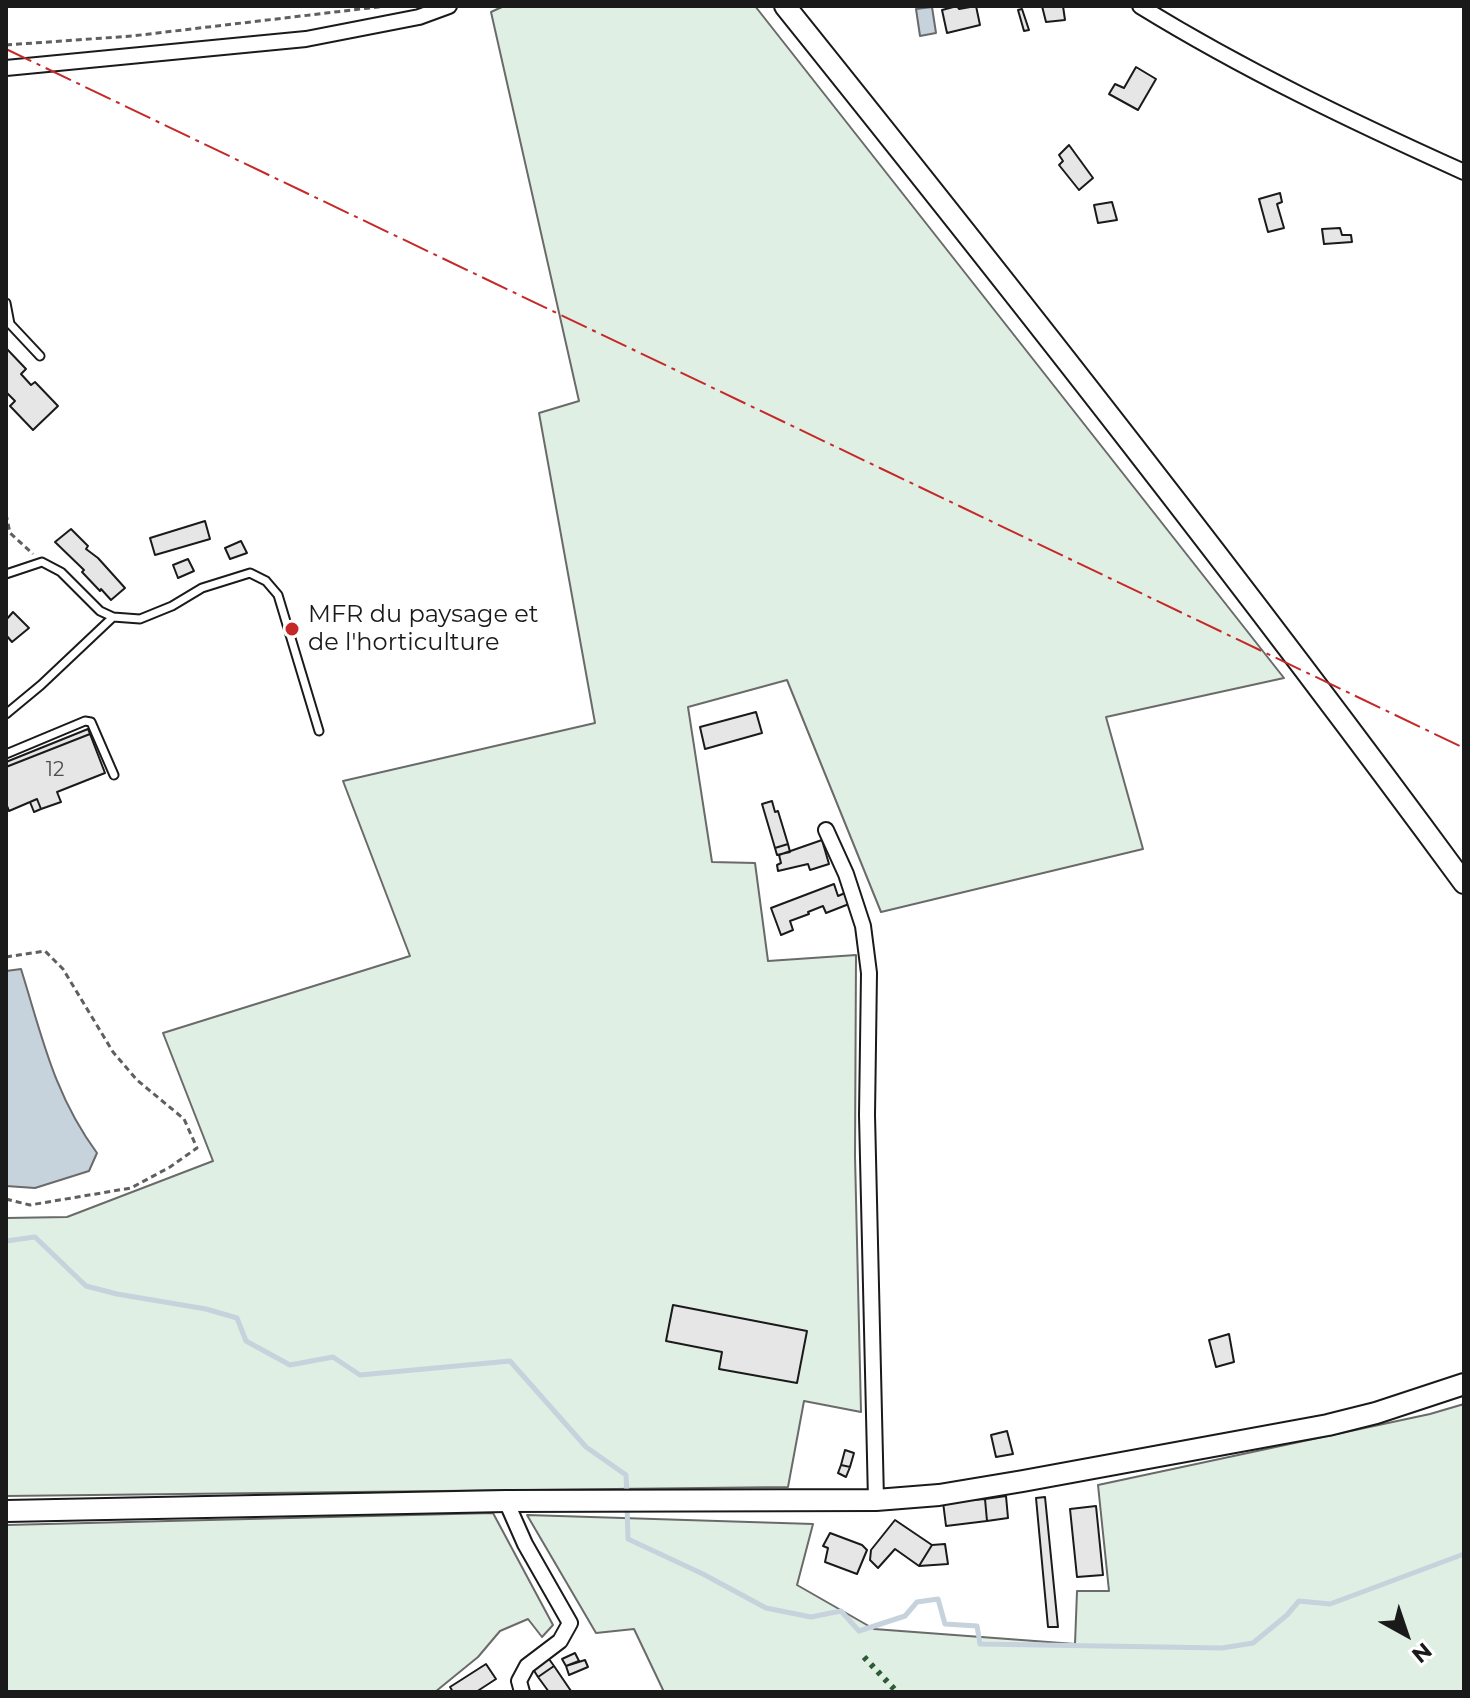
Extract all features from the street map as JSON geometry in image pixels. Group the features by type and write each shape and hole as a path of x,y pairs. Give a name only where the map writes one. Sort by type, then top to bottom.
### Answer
{"street":[{"path":"6,68 306,39 419,17 449,6"},
{"path":"785,6 1194,521 1464,883"},
{"path":"1140,6 1228,59 1351,121 1464,172"},
{"path":"826,830 846,874 863,926 869,973 867,1115 876,1500"},
{"path":"6,1511 506,1501 876,1500 939,1495 1328,1425 1464,1384"},
{"path":"506,1501 525,1544 570,1623 560,1641 527,1666 519,1681 522,1692"}],"lane":[{"path":"6,303 10,324 40,356"},
{"path":"6,574 42,562 61,572 100,611 113,617 140,619 172,606 202,588 250,573 266,581 278,595 319,731"},
{"path":"6,714 113,617"},
{"path":"6,754 85,721 91,722 114,775"}],"path":[{"path":"6,45 132,36 386,6"},
{"path":"6,514 10,533 42,562"},
{"path":"6,957 45,951 63,969 113,1052 137,1080 184,1119 197,1148 131,1188 30,1205 6,1199"}],"green space":[{"path":"504,6 755,6 1284,678 1106,717 1143,849 881,912 787,680 688,707 712,862 755,863 768,961 856,955 855,1156 861,1412 804,1401 788,1487 6,1496 6,1218 67,1217 213,1161 163,1033 410,956 343,781 595,723 539,413 579,401 491,12"},
{"path":"1464,1404 1464,1692 664,1692 634,1629 596,1633 527,1515 813,1524 797,1585 874,1629 1075,1644 1077,1591 1109,1591 1098,1485 1430,1414"},
{"path":"493,1513 553,1625 542,1637 528,1619 500,1631 478,1657 435,1692 6,1692 6,1525"}],"shaded area":[{"path":"932,7 936,33 920,36 916,9"},
{"path":"21,969 60,1087 97,1153 89,1171 35,1188 6,1186 6,971"}],"building":[{"path":"957,6 959,9 976,6 980,25 947,33 942,10"},
{"path":"1042,6 1063,6 1065,20 1046,22"},
{"path":"1022,9 1029,30 1024,31 1018,10"},
{"path":"1136,67 1156,79 1138,110 1109,94 1115,84 1124,88"},
{"path":"1069,145 1093,178 1079,190 1059,165 1063,161 1059,155"},
{"path":"1280,193 1282,202 1277,204 1284,228 1268,232 1259,199"},
{"path":"1112,202 1117,220 1098,223 1094,205"},
{"path":"1340,228 1342,235 1351,235 1352,242 1324,244 1322,229"},
{"path":"6,348 26,369 21,374 31,385 35,382 58,406 33,430 10,406 15,401 6,392"},
{"path":"205,521 210,539 155,555 150,538"},
{"path":"71,529 88,546 86,549 125,588 111,600 55,542"},
{"path":"241,541 247,553 230,559 225,548"},
{"path":"188,559 194,571 178,578 173,565"},
{"path":"13,612 29,628 12,642 6,635 6,620"},
{"path":"756,712 762,733 705,749 700,727"},
{"path":"88,729 90,734 6,767 6,762"},
{"path":"90,734 105,773 57,792 61,802 41,809 37,799 9,811 6,803 6,767"},
{"path":"37,799 41,809 34,812 30,802"},
{"path":"772,801 788,844 775,848 762,804"},
{"path":"822,840 829,864 810,870 808,864 778,871 777,865 781,863 779,855"},
{"path":"788,844 790,852 777,855 775,848"},
{"path":"834,884 838,896 845,893 849,904 826,913 823,906 808,912 790,921 793,930 781,935 771,908"},
{"path":"673,1305 807,1331 797,1383 719,1369 722,1352 666,1341"},
{"path":"1229,1334 1234,1362 1216,1367 1209,1340"},
{"path":"1007,1431 1013,1454 996,1457 991,1435"},
{"path":"845,1450 854,1453 850,1467 841,1465"},
{"path":"841,1465 850,1467 846,1477 838,1473"},
{"path":"1006,1496 1008,1518 987,1521 985,1499"},
{"path":"1045,1497 1058,1627 1048,1627 1036,1498"},
{"path":"985,1499 987,1521 946,1526 943,1502"},
{"path":"1096,1506 1103,1575 1077,1577 1070,1509"},
{"path":"895,1520 932,1545 919,1566 895,1549 878,1568 870,1560 871,1550"},
{"path":"830,1533 862,1545 867,1550 857,1574 825,1562 828,1548 823,1546"},
{"path":"945,1544 948,1564 919,1566 932,1545"},
{"path":"575,1653 579,1661 566,1666 562,1659"},
{"path":"549,1659 554,1666 538,1677 533,1669"},
{"path":"585,1660 588,1667 569,1675 566,1666"},
{"path":"486,1664 496,1679 476,1692 453,1692 450,1687"},
{"path":"554,1666 571,1691 549,1692 538,1677"}],"waterway":[{"path":"6,1241 35,1237 86,1286 237,1318 246,1341 290,1365 333,1357 360,1375 510,1361 586,1447 626,1475 627,1495"},
{"path":"627,1505 628,1539 766,1608 811,1617 841,1611 859,1631 905,1616 917,1602 938,1599 945,1624 977,1626 980,1644 1222,1648 1253,1643 1299,1601 1330,1604 1464,1554"}],"hedge":[{"path":"864,1657 897,1692"}],"power":[{"path":"6,49 1464,748"}],"place":[{"name":"MFR du paysage et de l'horticulture","path":"292,629"}]}
